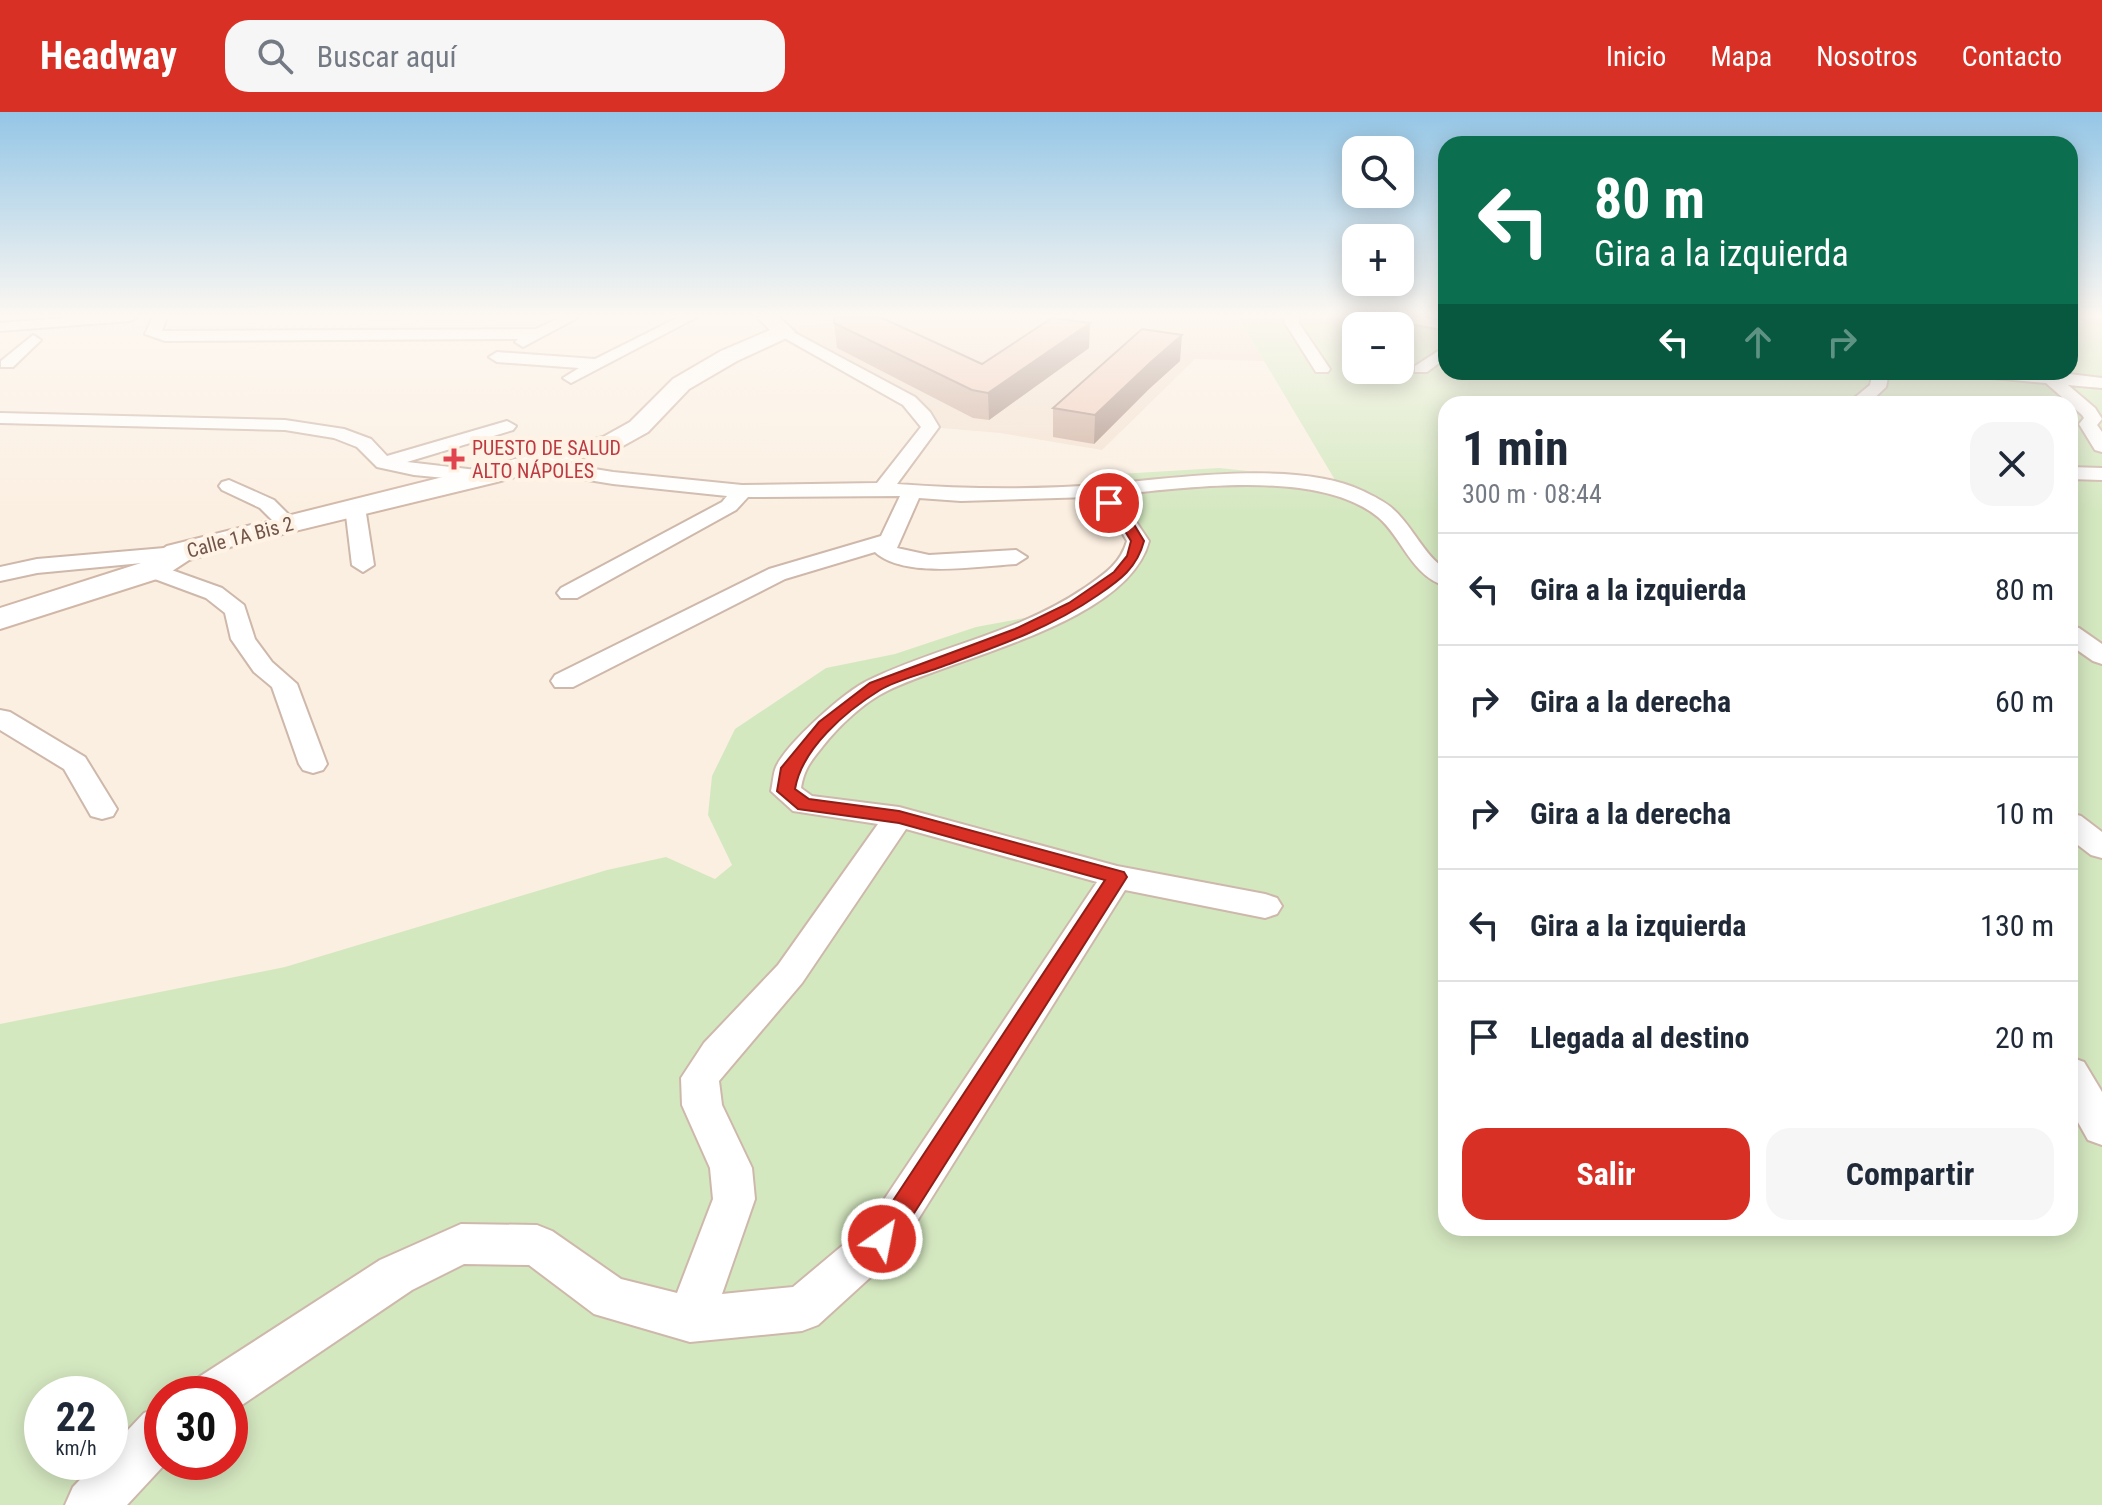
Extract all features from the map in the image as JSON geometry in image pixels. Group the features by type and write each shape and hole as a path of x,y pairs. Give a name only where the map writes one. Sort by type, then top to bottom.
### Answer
{"street":[{"name":"Calle 1A Bis 2","path":"0,619 152,570 178,553 533,465 612,442 639,427 684,382"},
{"path":"876,382 909,401 930,427 883,489"},
{"path":"2054,382 2070,396"},
{"path":"2078,403 2093,419 2088,424 2089,429 2102,446"},
{"path":"0,418 285,425 338,433 364,443 384,463 487,476"},
{"path":"384,463 507,426"},
{"path":"533,465 613,478 742,491 883,489 961,495 1095,491 1194,481 1265,480 1329,486 1354,494 1386,513 1438,574"},
{"path":"2078,473 2102,474"},
{"path":"229,486 267,504 287,524"},
{"path":"569,593 729,506 742,491"},
{"path":"1095,491 1122,515 1138,541 1134,556 1119,575 1074,606 1020,632 876,686 825,726 790,768 786,791 804,804 899,817 1117,877 1265,906"},
{"path":"912,492 885,550 892,555 912,560 1016,557"},
{"path":"355,507 363,565"},
{"path":"564,681 777,574 888,541"},
{"path":"0,574 37,566 178,553"},
{"path":"152,570 214,593 236,610 243,639 263,667 284,684 313,764"},
{"path":"2078,639 2102,656"},
{"path":"0,718 75,763 102,809"},
{"path":"690,1319 734,1199 731,1168 702,1105 700,1078 717,1054 790,974 899,817"},
{"path":"2078,829 2102,848"},
{"path":"243,1376 396,1275 461,1244 537,1245 610,1298 690,1319 802,1309 882,1239 1117,877"},
{"path":"2078,1087 2102,1128"},
{"path":"91,1505 144,1450"}],"shaded area":[{"path":"867,382 1171,382 1102,450 1000,433 930,427 924,416"}],"green space":[{"path":"1277,382 2102,382 2102,1505 0,1505 0,1024 285,967 607,870 666,857 715,879 732,865 708,815 712,776 735,729 826,668 895,654 976,627 1046,614 1114,579 1130,553 1129,521 1105,499 1103,475 1219,468 1335,480"}],"building":[{"path":"956,382 1004,382 988,393"},
{"path":"1082,382 1130,382 1095,415 1053,408"}],"place":[{"name":"PUESTO DE SALUD ALTO NÁPOLES","path":"454,459"}],"route":[{"path":"882,1239 1117,877 899,817 804,804 786,791 790,768 825,726 876,686 1020,632 1074,606 1119,575 1134,556 1138,541 1122,515 1109,503"}]}
